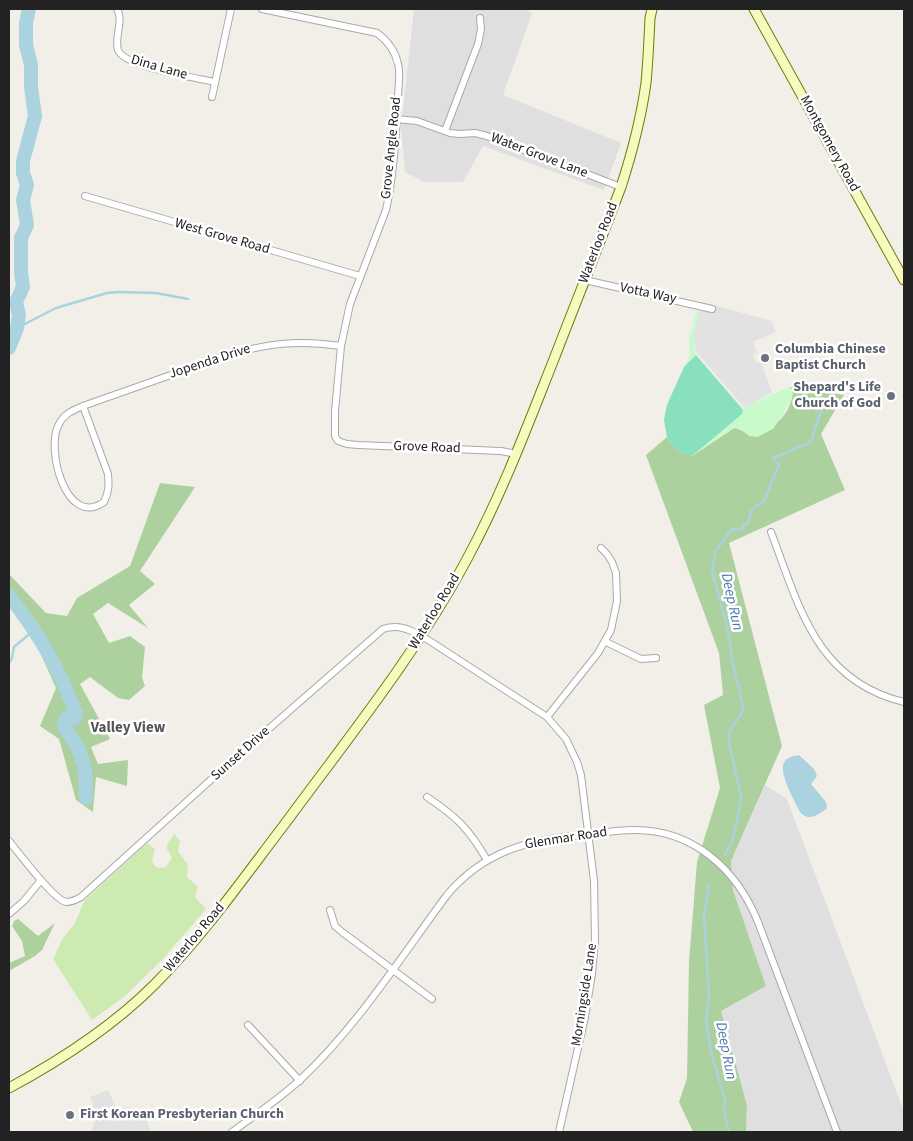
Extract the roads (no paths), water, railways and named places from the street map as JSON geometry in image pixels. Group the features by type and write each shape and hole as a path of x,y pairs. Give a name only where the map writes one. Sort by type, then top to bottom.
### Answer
{"main road":[{"name":"Waterloo Road","path":"9,1088 42,1070 80,1045 128,1008 174,964 218,913 377,700 422,636 448,594 482,530 517,454 621,188 630,159 646,83 652,9"},
{"name":"Montgomery Road","path":"754,9 904,280"}],"street":[{"name":"Dina Lane","path":"117,9 119,19 118,47 121,56 130,61 162,71 215,82"},
{"path":"212,97 231,9"},
{"name":"Grove Angle Road","path":"262,9 369,31 383,37 393,49 399,68 396,119 386,210 350,304 341,346 334,428 338,441"},
{"path":"445,131 480,38 480,18"},
{"name":"Water Grove Lane","path":"396,119 417,121 458,134 475,133 487,136 621,188"},
{"name":"West Grove Road","path":"84,196 360,276"},
{"name":"Votta Way","path":"585,280 712,309"},
{"name":"Jopenda Drive","path":"83,406 108,474 109,483 109,490 104,502 91,508 76,504 65,491 54,454 55,434 58,424 72,410 83,406 230,354 253,348 277,343 297,342 341,346"},
{"name":"Grove Road","path":"338,441 358,446 501,451 517,454"},
{"path":"771,532 803,613 824,652 841,670 861,685 890,699 904,702"},
{"path":"547,717 606,642 615,616 617,587 612,562 601,548"},
{"name":"Sunset Drive","path":"41,880 56,896 67,902 81,897 382,629 399,626 422,636"},
{"name":"Morningside Lane","path":"422,636 547,717 566,738 577,762 594,881 595,911 592,974 585,1017 559,1132"},
{"path":"606,642 640,659 656,658"},
{"path":"427,797 457,818 466,828 487,860"},
{"name":"Glenmar Road","path":"232,1132 300,1081 331,1048 456,884 487,860 522,845 543,840 636,830 670,836 705,852 730,874 743,891 755,916 837,1132"},
{"path":"9,841 41,880 24,901 9,914"},
{"path":"330,910 336,926 432,999"},
{"path":"248,1025 300,1081"}],"water":[{"path":"799,755 814,769 817,776 811,784 826,802 827,808 821,813 810,817 806,817 800,812 783,771 783,766 787,759"}],"waterway":[{"path":"9,348 17,328 19,315 16,302 23,287 21,238 27,225 23,200 27,185 23,173 23,161 35,116 31,87 31,65 26,45 26,23 29,9"},
{"path":"17,328 56,308 107,293 156,293 188,299"},
{"name":"Deep Run","path":"725,855 733,839 741,795 729,744 729,732 741,714 743,706 733,665 727,626 712,571 715,552 731,530 742,529 747,524 751,511 765,499 779,464 773,458 811,442 825,402"},
{"path":"9,596 47,652 70,698 76,714 75,718 67,718 64,726 78,748 85,768 86,798"},
{"path":"9,663 14,647 34,630"},
{"name":"Deep Run","path":"709,885 704,915 709,996 706,1020 711,1052 725,1100 724,1112 729,1132"}],"place":[{"name":"Columbia Chinese Baptist Church","path":"765,358"},
{"name":"Shepard's Life Church of God","path":"891,396"},
{"name":"First Korean Presbyterian Church","path":"70,1115"}],"district":[{"name":"Valley View","path":"128,729"}]}
